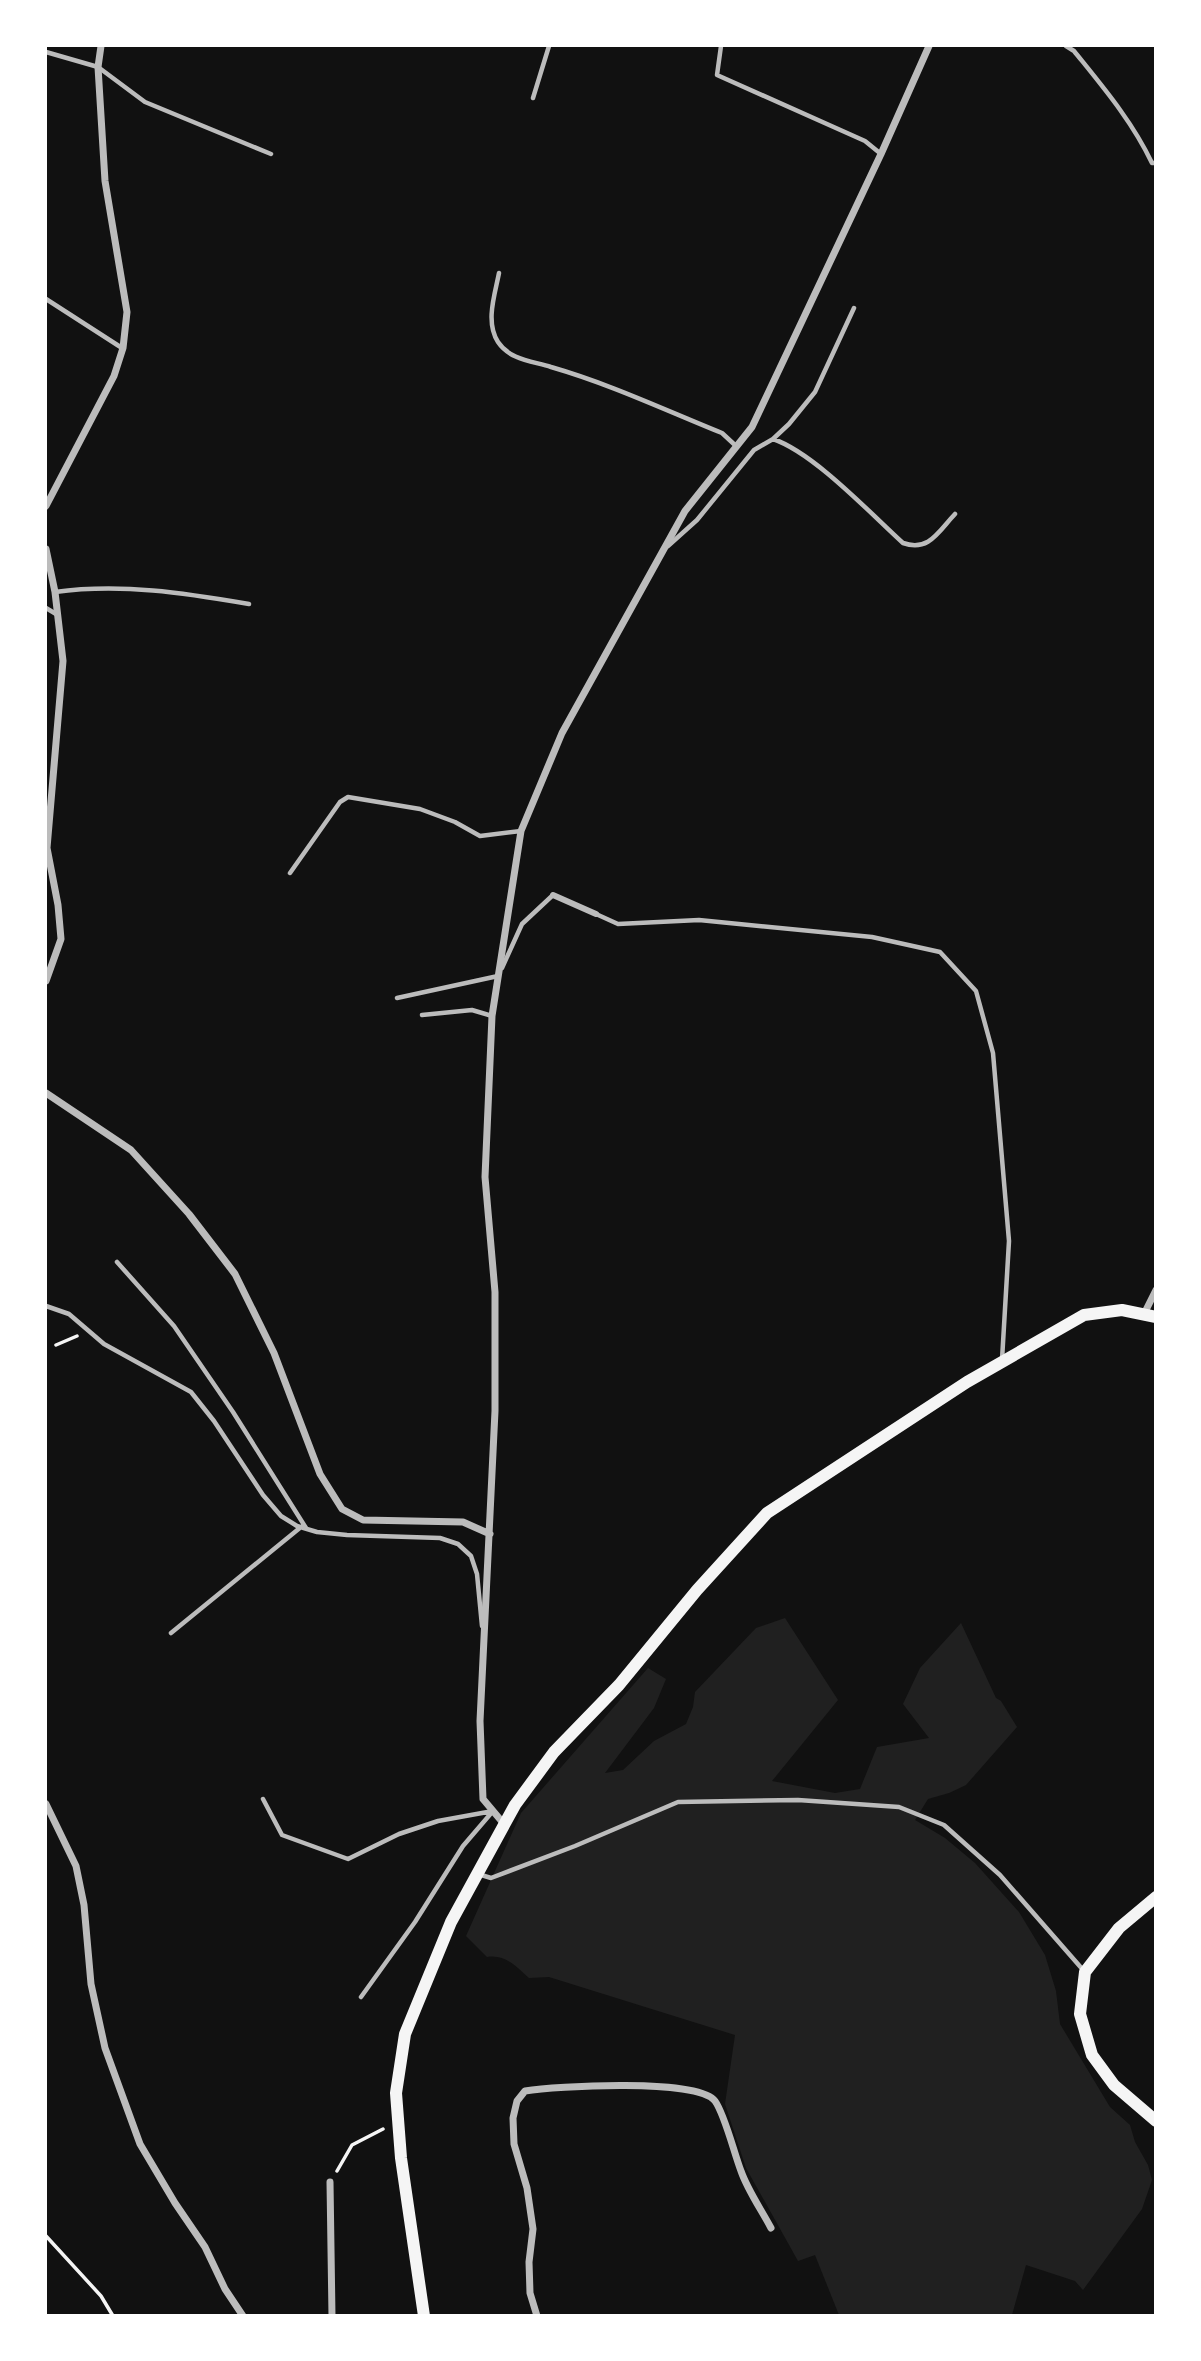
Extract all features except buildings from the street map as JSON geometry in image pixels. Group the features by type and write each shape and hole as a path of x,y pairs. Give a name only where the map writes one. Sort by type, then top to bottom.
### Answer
{"main road":[{"path":"424,2315 398,2122 396,2092 405,2034 451,1922 515,1805 554,1752 619,1685 697,1590 767,1513 967,1382 1084,1315 1122,1310 1150,1316"},
{"path":"1156,1897 1119,1928 1085,1972 1080,2014 1091,2055 1114,2085 1156,2121"}],"street":[{"path":"46,506 114,376 123,348 127,312 105,181 98,67 101,46"},
{"path":"504,1824 483,1799 480,1721 495,1411 495,1292 485,1177 492,1016 521,831 562,733 685,512 752,427 929,46"},
{"path":"46,549 55,592 63,661 47,848 58,905 61,939 46,981"},
{"path":"552,895 596,914"},
{"path":"46,1093 131,1150 189,1214 235,1273 274,1353 320,1474 342,1509 363,1520 463,1522 490,1534"},
{"path":"1150,1316 1156,1290"},
{"path":"46,1804 76,1866 85,1905 91,1984 105,2048 140,2144 205,2247 225,2289 243,2315"},
{"path":"537,2315 530,2293 529,2262 533,2229 527,2188 514,2144 513,2118 517,2101 525,2091 549,2087 616,2085 675,2089 713,2098 720,2109 742,2175 771,2228"},
{"path":"330,2182 332,2315"}],"lane":[{"path":"533,98 549,46"},
{"path":"721,46 718,75 865,141 881,154"},
{"path":"1066,46 1110,96 1139,136 1152,163 1156,163"},
{"path":"46,51 98,67 145,102 271,154"},
{"path":"499,273 492,307 493,331 499,344 513,356 600,381 722,433 736,447"},
{"path":"46,299 123,348"},
{"path":"664,549 697,520 754,450 773,439 789,424 815,392 854,308"},
{"path":"773,439 786,443 806,456 903,544 915,548 926,544 955,514"},
{"path":"55,592 89,587 173,591 249,604"},
{"path":"46,608 57,614"},
{"path":"289,873 340,802 348,797 420,809 455,822 480,836 521,831"},
{"path":"397,998 498,977 522,924 552,895"},
{"path":"596,914 618,924 699,920 872,937 940,952 976,990 993,1053 1008,1228 1002,1361"},
{"path":"422,1015 472,1010 492,1016"},
{"path":"117,1262 174,1326 233,1412 304,1528"},
{"path":"46,1307 69,1314 104,1344 191,1392 214,1421 263,1495 281,1516 304,1528 347,1535 440,1538 458,1544 471,1556 477,1574 484,1651"},
{"path":"171,1633 304,1528"},
{"path":"263,1799 282,1835 348,1859 399,1834 438,1822 493,1811"},
{"path":"478,1873 491,1878 678,1802 798,1800 899,1807 944,1825 1000,1875 1085,1972"},
{"path":"361,1997 415,1922 463,1846 493,1811"}],"path":[{"path":"56,1345 89,1331"},
{"path":"330,2182 352,2144 398,2122"},
{"path":"46,2236 102,2295 113,2315"}],"shaded area":[{"path":"785,1618 838,1700 772,1781 835,1793 860,1789 877,1747 929,1738 903,1704 920,1668 961,1623 996,1698 1001,1701 1017,1727 966,1785 928,1799 915,1820 945,1838 975,1863 1019,1912 1045,1955 1056,1991 1060,2024 1110,2107 1130,2125 1135,2142 1148,2165 1152,2180 1142,2209 1083,2290 1075,2281 1026,2265 1012,2315 839,2315 815,2255 798,2261 746,2168 725,2104 735,2035 549,1977 529,1978 505,1959 487,1957 466,1936 521,1813 648,1668 666,1679 654,1708 605,1773 623,1770 654,1741 686,1724 693,1707 695,1692 756,1628"}]}
